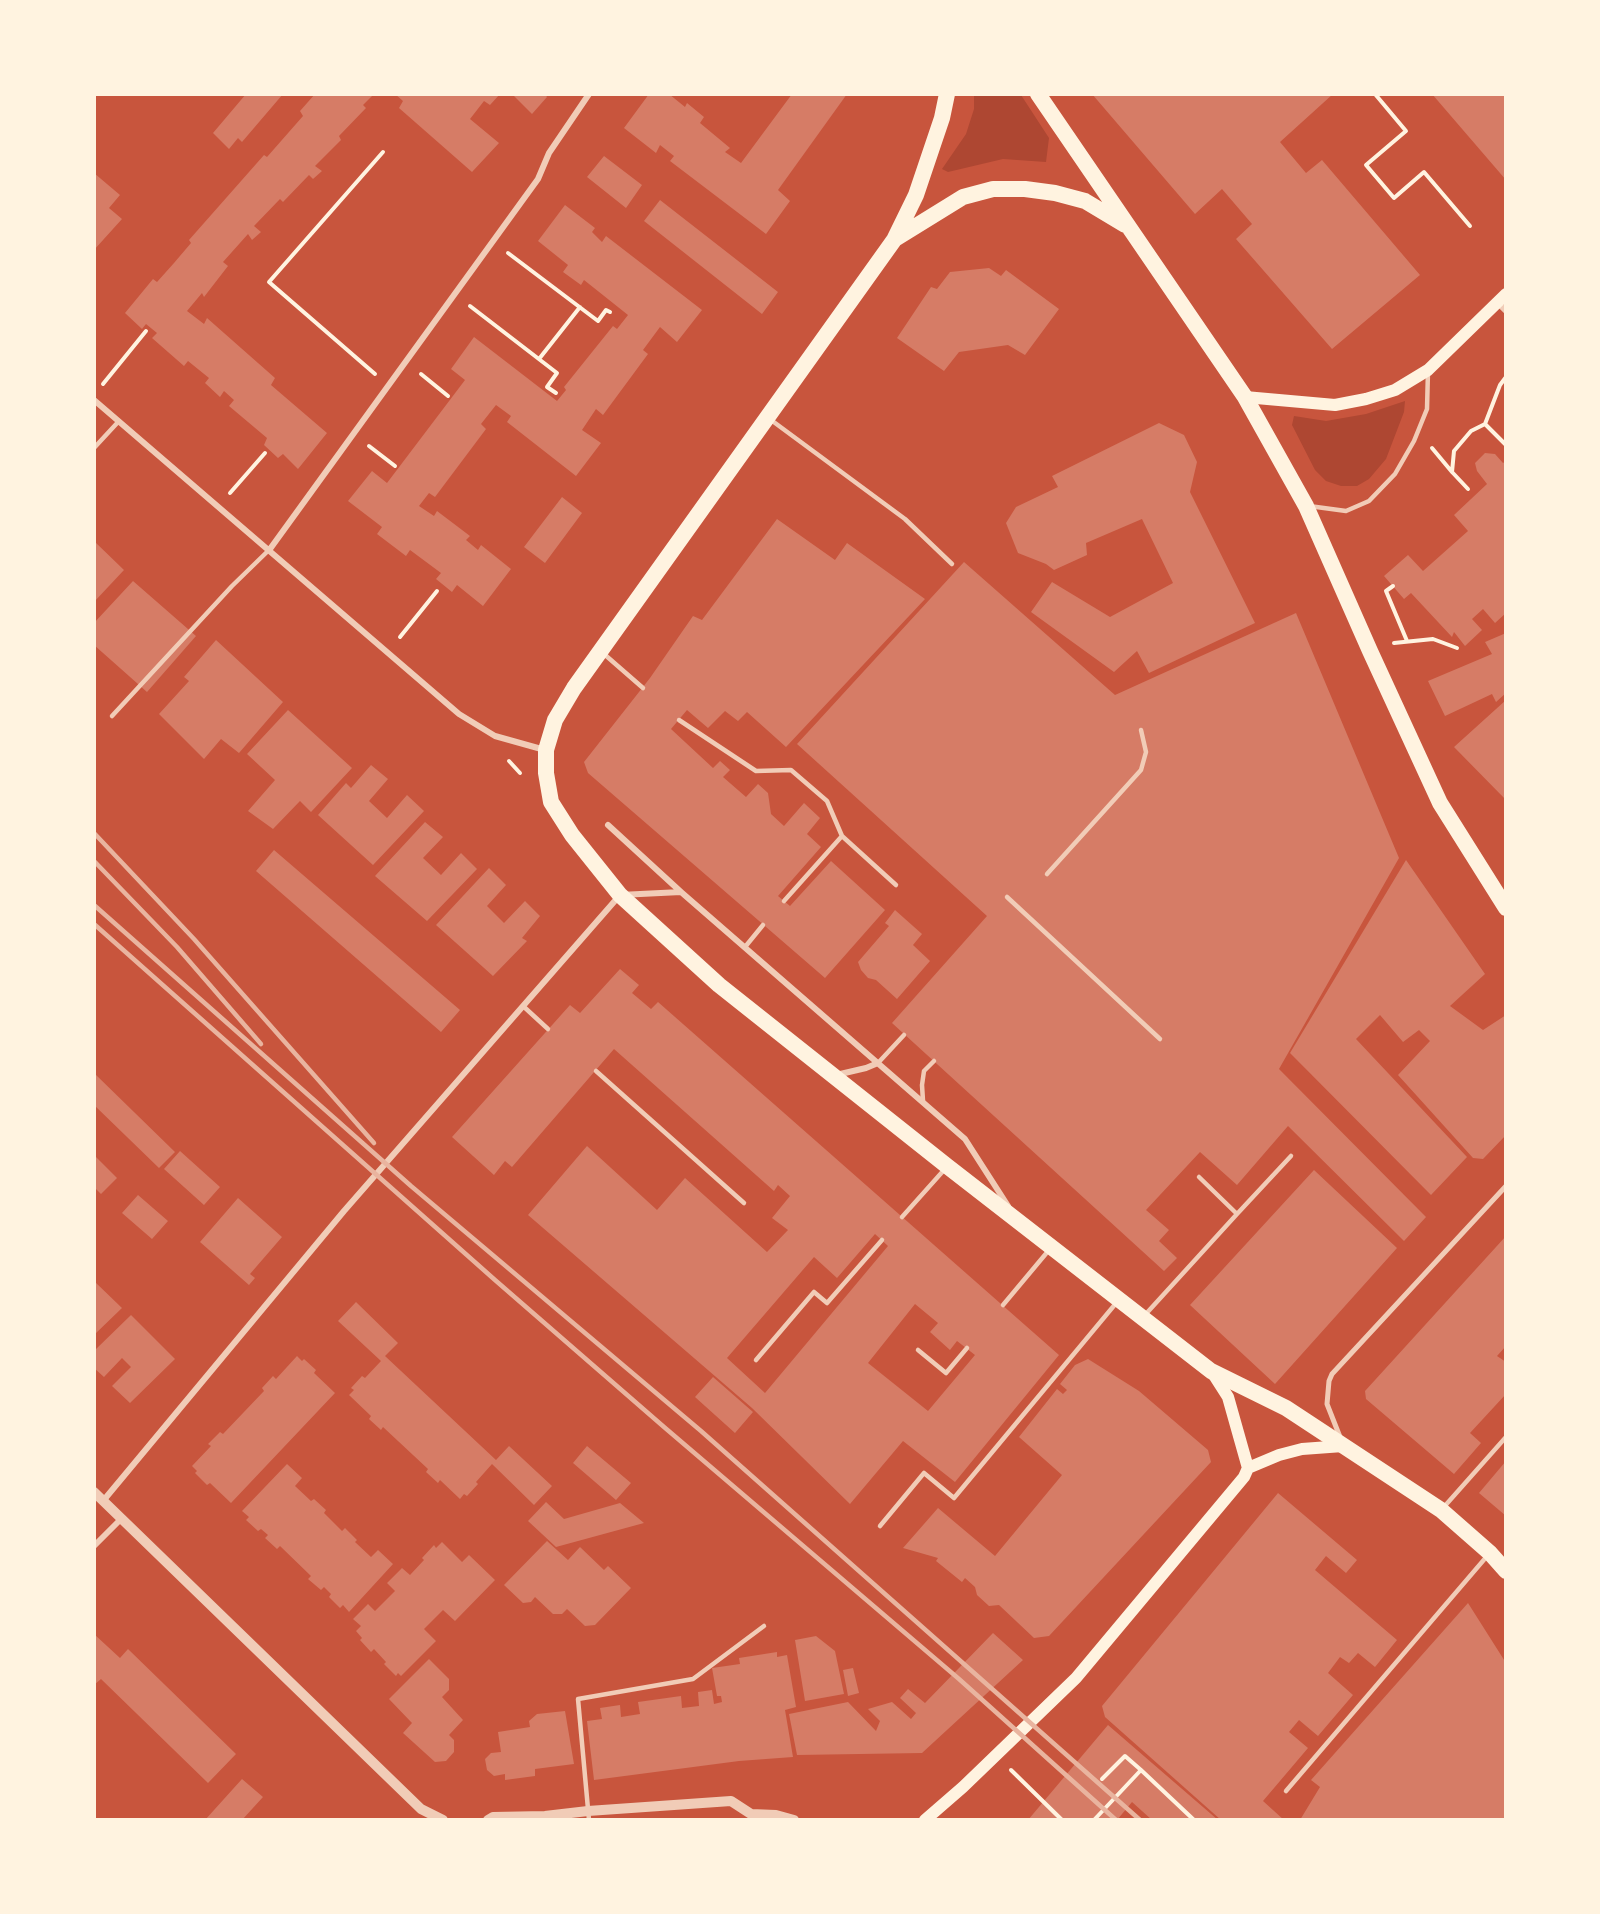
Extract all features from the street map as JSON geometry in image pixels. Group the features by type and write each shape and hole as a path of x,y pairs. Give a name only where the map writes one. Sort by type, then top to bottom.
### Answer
{"highway":[{"path":"947,94 942,118 916,195 894,240 601,651 555,720 546,750 546,773 551,802 572,835 620,895 719,985 1051,1248 1211,1371 1286,1408 1441,1510 1490,1553 1506,1571"},
{"path":"1038,94 1245,397 1306,506 1440,802 1506,908"},
{"path":"894,240 963,197 993,189 1025,189 1054,193 1084,201 1131,228"}],"main road":[{"path":"1245,397 1335,405 1395,390 1428,370 1503,302"},
{"path":"925,1820 997,1756 1076,1678 1244,1477 1248,1468 1228,1397 1211,1371"},
{"path":"1248,1468 1279,1455 1302,1449 1343,1446"}],"street":[{"path":"270,549 538,179 549,153 589,94"},
{"path":"94,400 270,549 459,714 495,736 546,750"},
{"path":"608,825 681,892 965,1139 1018,1222"},
{"path":"103,1501 344,1211 620,895 681,892"},
{"path":"833,1076 878,1063"},
{"path":"1343,1446 1327,1404 1332,1374 1506,1186"},
{"path":"94,1492 421,1809 443,1820"},
{"path":"94,1546 121,1519"},
{"path":"488,1820 493,1817 589,1815 731,1801 748,1817 776,1815 794,1820"}],"lane":[{"path":"1306,506 1346,511 1370,501 1395,474 1414,441 1428,409 1428,370"},
{"path":"767,416 905,519 952,564"},
{"path":"94,448 119,421"},
{"path":"112,716 232,586 270,549"},
{"path":"601,651 643,688"},
{"path":"678,720 756,771 791,770 827,801 842,836 896,885"},
{"path":"1047,874 1141,770 1146,752 1141,730"},
{"path":"784,901 842,836"},
{"path":"1007,897 1160,1039"},
{"path":"745,946 763,925"},
{"path":"523,1006 549,1029"},
{"path":"878,1063 904,1035"},
{"path":"923,1101 924,1071 934,1061"},
{"path":"596,1071 744,1203"},
{"path":"1142,1318 1291,1156"},
{"path":"902,1217 947,1166"},
{"path":"1198,1177 1237,1214"},
{"path":"756,1360 814,1292 827,1303 882,1240"},
{"path":"1003,1305 1051,1248"},
{"path":"880,1526 924,1473 954,1498 1118,1300"},
{"path":"918,1350 946,1373 967,1348"},
{"path":"1441,1510 1506,1437"},
{"path":"1286,1791 1490,1553"},
{"path":"589,1815 578,1699 693,1679 764,1626"}],"path":[{"path":"1375,94 1406,131 1366,165 1394,198 1424,172 1470,226"},
{"path":"383,152 269,282 389,386"},
{"path":"490,246 506,251 598,321 606,310 610,312"},
{"path":"455,294 557,373 547,387 556,393"},
{"path":"539,359 580,307"},
{"path":"102,385 146,331"},
{"path":"406,362 448,396"},
{"path":"1452,472 1454,451 1471,431 1485,424 1500,385 1506,377"},
{"path":"1485,424 1506,446"},
{"path":"354,434 394,466"},
{"path":"1414,441 1432,449 1467,489"},
{"path":"219,506 265,453"},
{"path":"1393,586 1386,591 1407,641"},
{"path":"388,652 437,591"},
{"path":"1370,651 1392,643 1433,639 1457,648"},
{"path":"997,1756 1062,1820"},
{"path":"1102,1779 1125,1756 1194,1820"},
{"path":"1094,1820 1141,1770"}],"shaded area":[{"path":"974,95 1021,95 1049,138 1046,162 1003,159 948,172 942,169 966,134 974,109"},
{"path":"1405,401 1404,412 1386,459 1369,479 1357,486 1341,486 1326,481 1315,470 1292,425 1294,416 1326,421 1366,414"}],"building":[{"path":"246,94 283,94 242,142 238,138 229,149 213,133"},
{"path":"315,94 374,94 363,105 366,108 339,136 341,140 315,166 322,171 313,179 309,175 283,202 280,199 254,226 261,232 252,240 248,234 223,262 228,266 204,297 202,293 187,311 204,324 207,318 275,378 271,385 327,433 298,469 283,454 278,458 264,445 267,438 229,406 234,400 224,391 220,397 205,383 209,378 188,361 184,366 152,338 157,333 146,324 142,329 125,313 153,279 157,282 191,243 189,240 264,155 267,157 303,116 300,111"},
{"path":"395,94 500,94 490,105 484,101 470,119 499,143 472,172 399,108 403,101"},
{"path":"512,94 545,94 547,97 532,114"},
{"path":"649,94 669,94 685,107 687,103 704,117 700,123 730,148 725,152 741,163 792,94 847,94 778,190 790,201 766,234 670,161 674,156 660,145 656,153 624,128"},
{"path":"1092,94 1333,94 1280,142 1306,173 1322,160 1420,275 1332,349 1236,239 1252,224 1222,189 1195,214"},
{"path":"1432,94 1506,94 1506,180"},
{"path":"604,156 642,185 626,208 587,177"},
{"path":"94,173 120,195 109,208 122,219 94,250"},
{"path":"660,200 778,292 762,314 644,221"},
{"path":"565,205 595,228 592,232 602,242 606,236 702,310 677,342 660,327 643,350 648,354 603,415 596,409 582,430 601,443 576,476 507,422 511,416 496,405 481,424 486,429 435,497 429,493 419,506 434,516 437,511 470,536 466,540 478,550 481,545 511,569 483,606 457,585 452,592 436,579 441,573 410,550 406,556 377,534 382,527 348,501 372,471 387,483 465,380 451,369 474,337 557,401 566,390 564,387 613,326 617,329 628,315 584,280 581,285 563,272 568,265 538,241"},
{"path":"989,268 1001,276 1006,270 1059,309 1025,355 1008,345 959,352 944,371 897,338 931,287 937,289 950,272"},
{"path":"1159,423 1184,435 1197,462 1190,492 1255,623 1149,673 1137,651 1114,672 1031,612 1052,582 1110,617 1173,583 1142,519 1086,543 1087,555 1054,570 1046,564 1018,553 1006,523 1016,507 1058,487 1052,476"},
{"path":"1485,453 1495,454 1503,463 1506,461 1506,613 1495,623 1483,609 1472,619 1482,630 1465,646 1454,632 1452,637 1411,593 1404,599 1384,576 1408,555 1423,571 1468,531 1454,515 1487,484 1477,471 1475,463"},
{"path":"562,497 582,513 545,563 524,547"},
{"path":"777,519 835,560 847,543 925,599 786,747 747,712 738,721 725,711 708,728 687,710 671,729 713,768 720,761 730,770 723,777 746,797 758,784 768,793 771,814 784,826 804,803 820,818 807,834 821,847 778,896 790,906 831,861 885,910 825,978 588,773 584,762 650,678 693,616 702,620"},
{"path":"94,541 124,570 94,602"},
{"path":"964,562 1115,695 1296,613 1399,858 1279,1069 1426,1217 1404,1241 1288,1126 1237,1185 1200,1152 1146,1210 1169,1230 1159,1241 1177,1258 1164,1271 892,1023 987,916 797,744"},
{"path":"133,581 196,636 147,692 94,645 94,623"},
{"path":"1506,633 1506,693 1496,702 1492,694 1445,716 1428,681 1492,654 1485,642"},
{"path":"216,640 283,702 239,753 221,739 204,759 159,714 189,681 184,677"},
{"path":"1506,700 1506,800 1454,747"},
{"path":"288,710 352,768 311,812 300,801 273,829 248,811 275,780 247,754"},
{"path":"371,765 388,779 369,801 387,818 407,795 424,811 373,865 318,815 346,783 351,788"},
{"path":"425,822 443,837 423,858 441,875 461,853 477,869 427,921 375,876"},
{"path":"274,850 460,1010 441,1032 256,871"},
{"path":"1406,860 1485,974 1450,1006 1483,1030 1506,1015 1506,1135 1483,1159 1473,1158 1398,1075 1430,1041 1419,1030 1403,1042 1380,1015 1356,1039 1467,1157 1431,1195 1290,1053"},
{"path":"489,868 506,885 487,906 504,923 525,901 540,916 522,938 527,941 493,976 436,925"},
{"path":"895,910 922,934 913,945 930,961 897,999 876,980 868,978 858,962 889,926 885,923"},
{"path":"620,969 639,985 632,993 651,1009 658,1002 1059,1355 955,1482 903,1441 850,1504 752,1408 528,1215 587,1146 657,1210 685,1178 767,1252 788,1230 772,1218 790,1196 778,1185 774,1191 614,1049 512,1167 505,1161 494,1175 452,1137 570,1005 580,1013","holes":["875,1234 888,1246 765,1393 727,1358 814,1257 837,1278","915,1304 938,1323 930,1332 950,1350 957,1341 975,1355 928,1411 868,1363"]},
{"path":"94,1073 175,1152 159,1168 94,1105"},
{"path":"180,1151 220,1187 204,1205 164,1169"},
{"path":"94,1155 117,1178 101,1194 94,1187"},
{"path":"1314,1170 1397,1248 1275,1384 1190,1305"},
{"path":"138,1195 168,1221 152,1239 122,1213"},
{"path":"238,1198 282,1237 250,1274 255,1278 249,1285 200,1242"},
{"path":"1506,1236 1506,1346 1497,1356 1506,1362 1506,1394 1470,1433 1481,1443 1454,1474 1366,1399 1365,1391"},
{"path":"94,1281 122,1308 94,1335"},
{"path":"356,1302 398,1343 385,1356 496,1460 509,1446 552,1486 534,1505 492,1464 476,1482 478,1484 467,1496 464,1494 460,1499 440,1480 438,1483 426,1472 428,1469 383,1427 381,1430 369,1419 371,1416 349,1395 354,1390 351,1388 362,1376 365,1378 381,1361 338,1321"},
{"path":"131,1315 175,1359 130,1403 112,1386 131,1367 122,1358 104,1377 94,1368 94,1351"},
{"path":"297,1356 316,1370 314,1373 335,1393 231,1503 210,1483 207,1485 195,1473 197,1471 192,1466 211,1446 208,1444 220,1432 223,1434 264,1391 262,1388 273,1376 276,1379"},
{"path":"1088,1359 1139,1391 1208,1450 1211,1462 1049,1636 1034,1638 999,1605 989,1606 977,1595 975,1587 965,1578 962,1582 936,1561 938,1558 903,1548 938,1508 995,1556 1062,1475 1019,1437 1057,1389 1063,1394 1067,1390 1060,1384 1075,1365"},
{"path":"713,1377 753,1412 735,1433 695,1397"},
{"path":"587,1446 631,1483 616,1500 573,1463"},
{"path":"1506,1461 1506,1516 1479,1493"},
{"path":"287,1464 302,1478 295,1486 311,1501 314,1499 326,1510 324,1513 342,1531 345,1528 357,1540 355,1542 371,1557 378,1550 393,1564 349,1612 343,1605 340,1608 329,1597 331,1594 324,1587 321,1590 308,1579 311,1576 280,1546 277,1549 265,1538 268,1535 261,1529 258,1531 246,1520 249,1517 242,1511"},
{"path":"1278,1493 1357,1560 1346,1573 1326,1556 1315,1570 1397,1640 1375,1667 1358,1653 1349,1663 1340,1657 1328,1673 1353,1695 1318,1736 1299,1720 1289,1732 1308,1748 1263,1801 1284,1820 1221,1820 1105,1717 1102,1706"},
{"path":"546,1502 564,1519 620,1503 644,1523 556,1547 528,1521"},
{"path":"547,1541 568,1560 580,1547 604,1570 608,1566 631,1588 595,1625 585,1626 567,1609 562,1614 553,1614 535,1597 531,1602 523,1603 504,1585"},
{"path":"442,1542 462,1562 469,1555 495,1580 455,1621 443,1610 424,1629 436,1641 401,1676 398,1673 396,1676 374,1649 371,1652 360,1640 362,1638 356,1631 361,1626 353,1619 368,1604 375,1611 395,1591 387,1583 402,1568 410,1575 434,1545 436,1548"},
{"path":"1468,1603 1506,1663 1506,1820 1300,1820 1320,1787 1311,1780"},
{"path":"993,1633 1023,1660 922,1753 797,1755 789,1714 848,1702 876,1731 880,1721 868,1709 892,1702 911,1719 916,1713 900,1698 908,1689 925,1703"},
{"path":"94,1634 120,1658 128,1649 236,1754 208,1783 101,1679 94,1685"},
{"path":"816,1636 835,1651 844,1694 805,1701 795,1640"},
{"path":"777,1652 777,1657 787,1655 796,1707 785,1710 793,1757 739,1761 594,1780 587,1721 602,1719 600,1708 620,1705 621,1717 640,1714 638,1702 681,1696 682,1708 699,1706 698,1692 712,1690 714,1704 722,1702 721,1696 717,1696 712,1668 740,1664 739,1658"},
{"path":"429,1659 449,1679 449,1690 442,1697 463,1720 449,1735 454,1740 454,1752 446,1761 435,1762 403,1733 412,1723 389,1699"},
{"path":"853,1668 859,1693 848,1696 843,1670"},
{"path":"565,1711 574,1764 535,1769 535,1776 505,1780 505,1774 494,1776 487,1770 485,1759 491,1753 501,1752 498,1732 530,1727 529,1721 537,1714"},
{"path":"1108,1725 1218,1820 1152,1820 1132,1802 1117,1820 1028,1820"},
{"path":"242,1779 263,1797 242,1820 205,1820"}],"railway":[{"path":"94,833 194,939 374,1143"},
{"path":"94,861 177,947 261,1044"},
{"path":"94,905 411,1186 701,1431 1140,1820"},
{"path":"94,924 495,1280 959,1679 1116,1820"}]}
